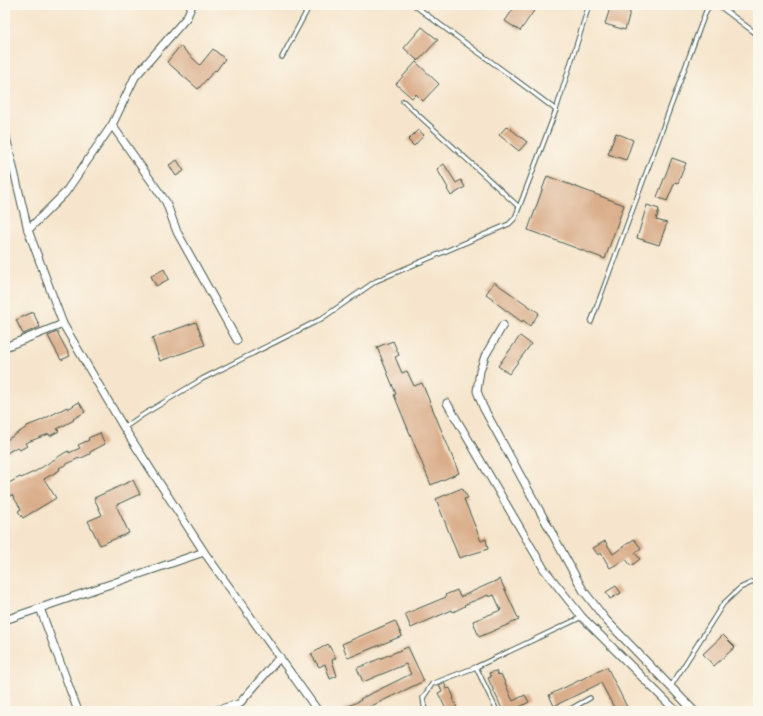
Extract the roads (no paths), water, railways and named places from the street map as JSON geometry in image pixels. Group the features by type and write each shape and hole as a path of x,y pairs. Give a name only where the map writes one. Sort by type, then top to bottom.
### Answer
{"street":[{"path":"28,230 65,193 112,125 135,77 187,17 192,5"},
{"path":"112,125 166,202 177,232 237,340"},
{"path":"5,133 28,230 63,324 124,428 204,552 318,711"},
{"path":"5,347 63,324"},
{"path":"503,325 485,356 480,371 477,391 483,407 583,590 606,620 694,711"},
{"path":"447,403 544,569 582,617 676,711"},
{"path":"5,620 204,552"},
{"path":"40,608 78,711"},
{"path":"213,711 239,704 280,657"}],"lane":[{"path":"282,57 310,5"},
{"path":"414,5 468,46 517,79 556,110"},
{"path":"124,428 202,379 322,319 376,281 509,224 515,218 556,110 588,5"},
{"path":"591,322 706,11 710,5"},
{"path":"718,5 758,35"},
{"path":"402,101 519,207"},
{"path":"670,686 723,604 740,588 753,582"},
{"path":"425,711 423,698 432,684 476,667 582,617"},
{"path":"476,667 497,711"},
{"path":"567,711 590,698"}]}
